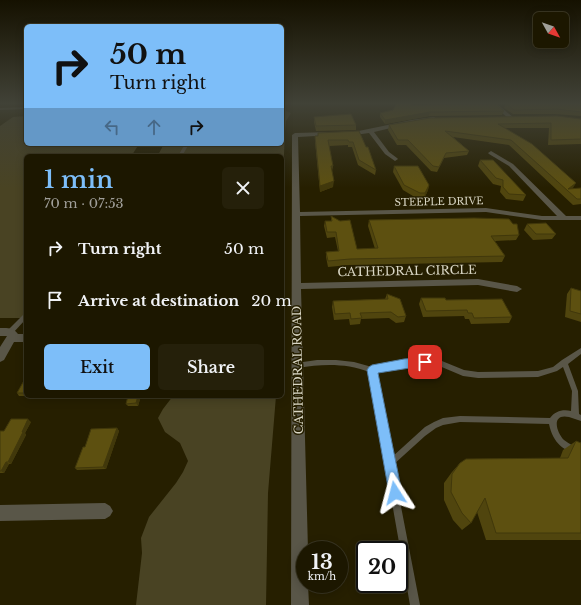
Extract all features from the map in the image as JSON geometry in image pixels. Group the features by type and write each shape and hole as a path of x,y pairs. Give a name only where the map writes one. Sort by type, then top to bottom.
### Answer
{"street":[{"name":"CATHEDRAL ROAD","path":"300,605 296,135 368,131"},
{"path":"370,131 384,151 395,159"},
{"path":"491,153 511,165 564,218"},
{"name":"STEEPLE DRIVE","path":"296,214 486,210 538,218 581,218"},
{"name":"CATHEDRAL CIRCLE","path":"297,286 472,282 490,283 518,289"},
{"path":"0,357 9,334 24,338"},
{"path":"0,513 105,511"}],"lane":[{"path":"9,334 24,317"},
{"path":"298,365 340,362 372,370 404,363 437,362 470,374 538,374 548,372 581,351"},
{"path":"564,362 575,391 578,416 560,414 555,416 552,421 554,434 567,447 581,453"},
{"path":"372,370 415,605"},
{"path":"390,463 403,454 433,426 446,421 460,419 552,421"}],"shaded area":[{"path":"0,131 24,131 24,146 138,146 133,154 24,154 24,318 0,318"},
{"path":"285,131 284,154 159,154 163,146 284,146"},
{"path":"171,398 276,398 268,493 266,605 136,605 142,553 141,538 149,517 176,483 188,461 180,443 165,432 158,418"}],"building":[{"path":"359,131 366,147 368,147 376,170 359,160 353,142 349,142 348,140 328,140 334,181 320,186 315,136 318,136 318,133"},
{"path":"393,131 445,131 469,151 446,153 439,167 433,166 408,140 398,140"},
{"path":"447,131 510,131 532,144 576,183 568,189 581,188 581,199 577,199 511,140"},
{"path":"551,131 581,131 581,139 551,140"},
{"path":"480,160 493,160 526,195 509,194 503,187 503,180 496,178"},
{"path":"394,166 418,166 429,185 425,193 420,193 404,185"},
{"path":"331,216 340,221 350,220 357,249 378,248 369,220 474,218 509,219 513,224 517,224 519,235 491,236 505,256 350,259 328,261 326,252 339,251 336,232 327,232 325,221 332,221"},
{"path":"546,223 556,234 536,234 527,224"},
{"path":"571,288 581,291 581,314 570,311"},
{"path":"387,294 400,299 406,316 398,317 391,312 360,313 362,318 351,319 350,313 335,314 333,301 388,299"},
{"path":"421,298 445,298 446,300 502,299 512,317 474,318 472,313 468,313 467,310 426,311"},
{"path":"24,381 24,393 17,393"},
{"path":"128,398 137,398 136,403 126,404"},
{"path":"11,419 28,419 8,462 6,462 0,471 0,431 4,431"},
{"path":"117,428 103,467 75,468 83,447 85,447 91,429"},
{"path":"576,441 581,443 581,533 496,533 485,498 471,523 462,513 451,492 452,474 460,463 466,459 568,458"}],"route":[{"path":"395,493 372,370 404,363 425,362"}]}
